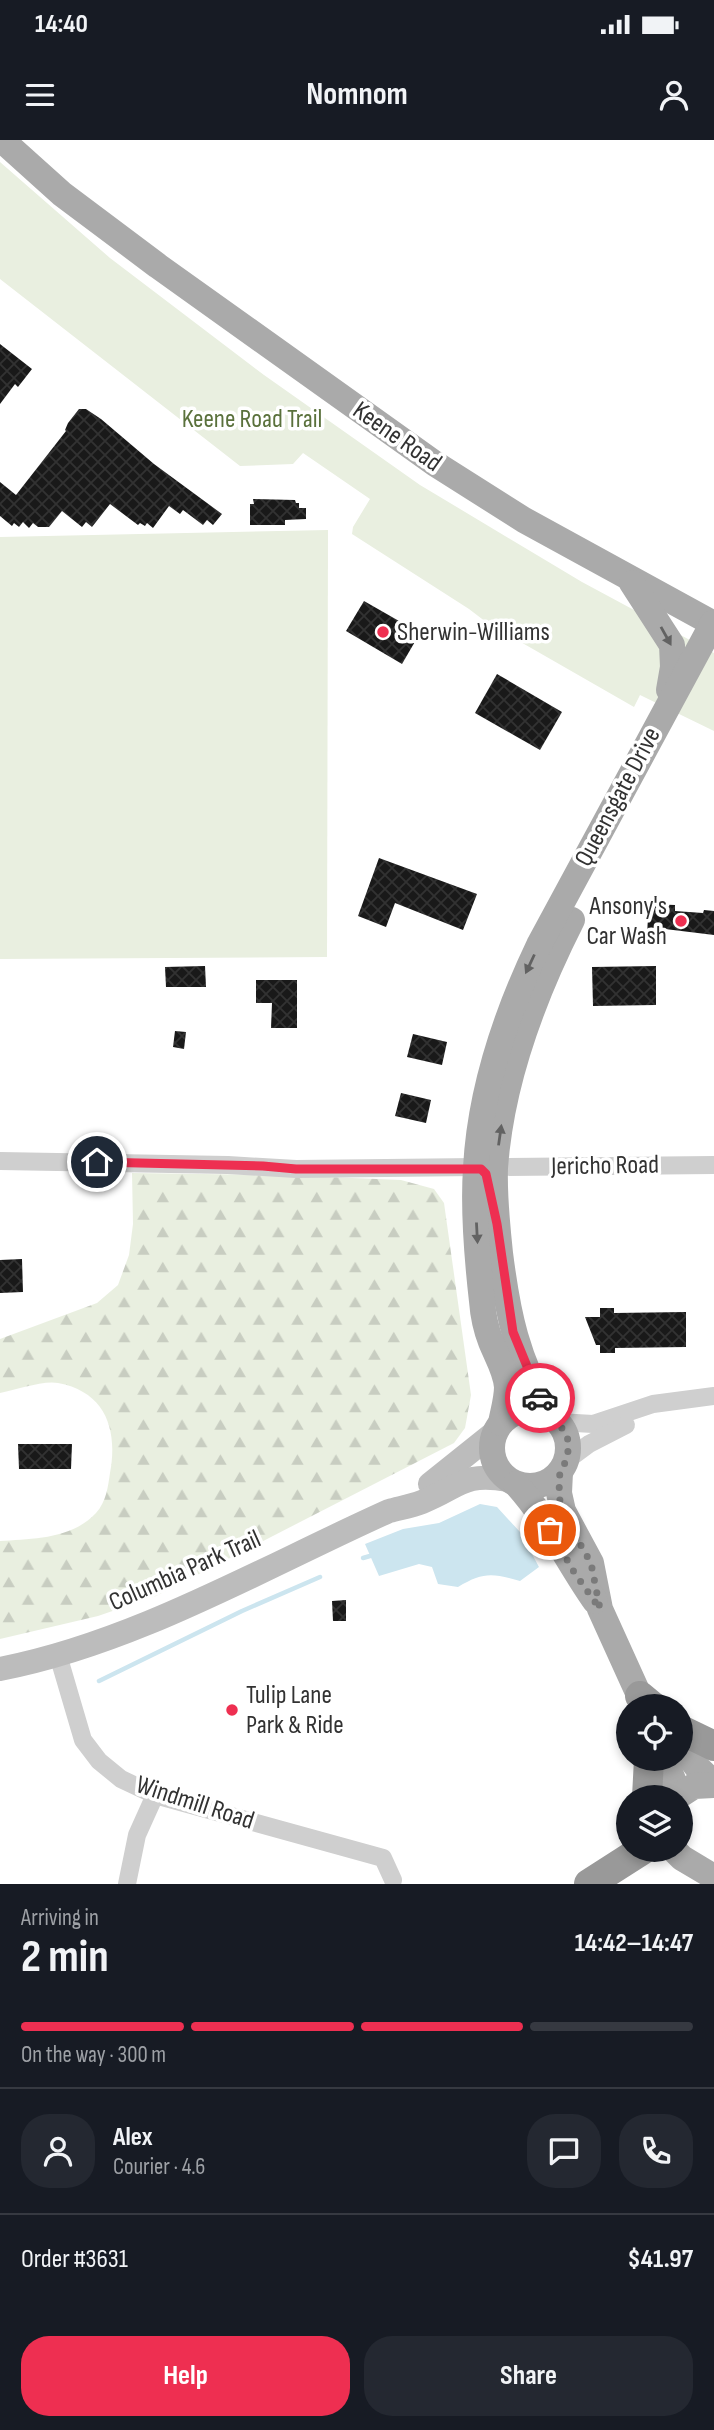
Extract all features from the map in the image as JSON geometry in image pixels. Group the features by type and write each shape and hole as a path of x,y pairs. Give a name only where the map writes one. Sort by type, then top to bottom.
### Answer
{"highway":[{"path":"693,1736 714,1746"},
{"path":"588,1884 616,1853"},
{"path":"588,1884 623,1862"}],"main road":[{"name":"Keene Road","path":"2,140 62,194 398,439 524,520 714,623"},
{"path":"629,579 672,645 673,667 667,706"},
{"name":"Queensgate Drive","path":"498,1428 507,1386 504,1370 487,1331 477,1236 486,1167 488,1089 517,995 539,945 714,623"},
{"name":"Queensgate Drive","path":"486,1167 536,996 583,898 714,656"},
{"path":"486,1167 481,1169 486,1174 497,1224 513,1332 524,1364 568,1440 559,1493 562,1507 591,1563 600,1609"},
{"path":"553,1418 538,1411 518,1412 498,1428 492,1453 495,1463 542,1517 574,1572 600,1609 640,1694"},
{"name":"Columbia Park Trail","path":"389,1511 453,1467 498,1428"},
{"path":"512,1482 528,1486 540,1485 551,1480 563,1466"},
{"name":"Columbia Park Trail","path":"0,1669 58,1655 149,1622 389,1511 422,1502 462,1480 495,1477 512,1482"},
{"path":"693,1764 714,1784"},
{"path":"693,1787 714,1784"},
{"path":"689,1862 714,1877"}],"street":[{"name":"Jericho Road","path":"0,1161 215,1164 296,1169 714,1165"},
{"path":"563,1466 609,1432 692,1401 714,1396"},
{"path":"553,1418 593,1424 653,1404 692,1401"},
{"name":"Windmill Road","path":"58,1655 83,1740 99,1760 121,1779 155,1796 383,1858 393,1880"},
{"path":"127,1884 137,1835 155,1796"}],"green space":[{"name":"Keene Road Trail","path":"0,162 110,258 264,375 420,485 582,582 714,653 714,731 640,695 634,707 486,622 352,534 353,527 370,499 303,453 293,464 240,466 0,279"},
{"path":"328,530 327,957 0,959 0,537"},
{"path":"132,1173 401,1180 434,1189 444,1203 471,1395 465,1428 454,1443 156,1596 98,1616 0,1639 0,1541 51,1536 86,1522 96,1513 104,1499 112,1442 110,1428 98,1404 74,1388 52,1382 0,1393 0,1339 97,1303 118,1285 129,1255 133,1224"}],"water":[{"path":"480,1504 497,1507 520,1532 539,1567 520,1581 488,1575 458,1587 438,1584 432,1567 419,1564 379,1576 365,1544 403,1529 439,1523"}],"building":[{"path":"0,344 32,369 18,387 15,384 0,404"},
{"path":"79,409 86,409 101,419 154,464 222,514 213,525 207,520 203,525 183,510 180,514 169,506 153,528 147,523 145,526 140,523 138,525 110,504 92,527 86,522 82,527 62,511 49,527 38,527 33,523 29,528 23,522 19,527 14,523 12,526 0,516 0,482 16,495 66,431 68,423"},
{"path":"253,499 295,500 299,503 299,508 306,508 306,519 285,520 285,525 250,525 250,504 254,504"},
{"name":"Sherwin-Williams","path":"364,601 420,633 402,664 346,631"},
{"path":"497,674 562,712 540,750 475,713"},
{"path":"379,858 477,894 463,930 395,903 386,927 358,916"},
{"name":"Ansony's Car Wash","path":"649,904 675,905 675,911 714,911 714,935 665,929 665,935 647,933"},
{"path":"205,966 206,987 166,987 165,967"},
{"path":"656,966 656,1005 593,1006 592,967"},
{"path":"256,980 297,980 297,1028 271,1028 272,1003 256,1003"},
{"path":"175,1031 186,1032 184,1049 173,1047"},
{"path":"413,1034 447,1042 442,1065 407,1057"},
{"path":"401,1093 431,1100 426,1123 395,1116"},
{"path":"22,1259 23,1292 0,1293 0,1260"},
{"path":"600,1308 614,1308 614,1313 686,1312 686,1347 615,1348 615,1353 600,1353 600,1345 596,1345 585,1317 600,1317"},
{"path":"18,1444 72,1444 71,1469 19,1469"},
{"path":"346,1600 346,1621 333,1621 332,1601"}],"waterway":[{"path":"363,1558 370,1556"},
{"path":"99,1681 242,1611 320,1577"}],"way so far":[{"path":"540,1398 548,1415 558,1422 568,1440 566,1461 560,1472 560,1503 591,1563 600,1609 574,1572 550,1530"}],"place":[{"name":"Sherwin-Williams","path":"383,632"},
{"name":"Ansony's Car Wash","path":"681,921"},
{"name":"Tulip Lane Park & Ride","path":"232,1710"}],"route":[{"path":"97,1162 296,1169 476,1167 484,1170 497,1224 509,1316 524,1364 540,1398"}]}
